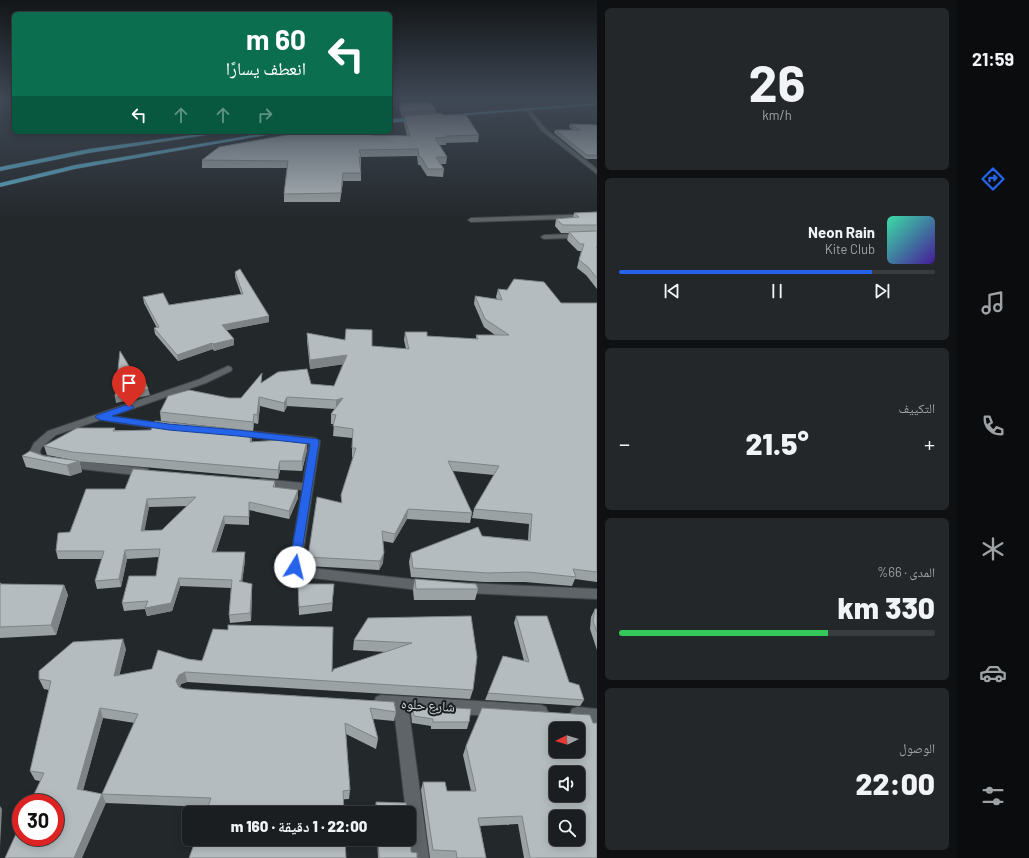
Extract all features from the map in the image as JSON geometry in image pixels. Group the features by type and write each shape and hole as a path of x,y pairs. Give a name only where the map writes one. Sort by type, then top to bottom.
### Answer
{"highway":[{"path":"0,169 42,160 163,140"},
{"path":"0,185 75,167 233,140"},
{"path":"27,171 52,167 75,167"}],"street":[{"path":"557,140 597,172"},
{"path":"471,220 597,216"},
{"path":"544,237 597,235"},
{"path":"152,473 74,466 37,457 35,451 38,444 52,433 203,381 228,369"},
{"path":"100,417 177,428"},
{"path":"230,432 315,442 295,567 299,572 446,587 597,594"},
{"path":"253,482 308,487"},
{"name":"شارع حلوه","path":"370,701 597,716"},
{"path":"401,703 420,858"}],"building":[{"path":"258,140 436,140 447,157 436,157 444,169 428,169 421,157 419,157 418,149 359,150 361,157 359,157 361,173 343,173 341,193 284,194 288,161 202,160 219,147"},
{"path":"568,140 597,140 597,155 587,155"},
{"path":"597,212 597,225 563,225 556,219 579,217 574,213"},
{"path":"597,231 597,278 588,267 579,260 584,244 580,244 569,232"},
{"path":"240,269 269,316 222,325 234,339 212,343 177,355 154,328 159,327 143,297 163,293 169,305 243,294 235,272"},
{"path":"514,279 544,282 561,303 597,303 597,572 573,569 576,577 528,572 488,573 413,568 411,553 478,527 482,536 530,541 532,514 474,509 499,466 448,461 472,513 408,509 395,534 382,531 384,553 380,561 308,557 317,497 342,503 341,495 356,448 352,448 353,429 333,426 336,415 331,414 343,398 336,400 287,397 284,403 259,397 257,415 254,414 253,422 160,412 168,396 189,390 229,398 241,398 262,373 261,383 278,372 307,369 311,384 334,386 347,355 310,360 307,333 345,340 346,329 372,330 372,346 409,349 405,332 427,332 427,336 478,339 476,335 509,335 485,319 475,296 502,300 498,289 507,290"},
{"path":"120,351 135,376 143,376 148,389 115,397"},
{"path":"155,421 252,431 250,442 296,439 307,441 302,461 280,461 278,470 72,452 44,446 77,428 115,428 113,431 151,430"},
{"path":"30,451 44,456 79,461 67,465 22,456"},
{"path":"133,469 275,481 273,487 298,490 289,511 249,502 249,517 224,516 212,552 245,552 241,581 239,581 252,584 250,613 229,615 232,580 179,578 171,603 145,608 148,601 122,603 129,576 156,576 160,549 125,550 119,579 95,581 104,551 56,551 58,533 70,532 86,489 125,489","holes":["196,497 162,530 141,531 147,499"]},
{"path":"415,579 476,584 478,589 416,589"},
{"path":"0,584 64,585 51,625 0,627"},
{"path":"298,584 334,584 332,603 299,607"},
{"path":"595,609 597,609 597,632 593,621"},
{"path":"471,616 477,657 473,690 185,672 179,675 176,681 179,687 185,689 394,702 396,712 370,708 378,739 345,723 350,790 343,791 344,806 208,806 211,798 102,794 74,858 5,858 12,843 12,846 64,846 64,794 34,794 44,773 30,771 51,681 39,679 39,671 73,642 123,639 114,676 152,669 158,650 188,659 202,661 213,629 228,630 228,625 333,627 332,672 334,669 412,643 354,640 368,618","holes":["100,708 138,714 102,794 77,789"]},
{"path":"516,616 547,616 569,682 579,685 584,700 488,693 503,656 529,662"},
{"path":"412,705 471,709 469,722 433,722 433,719 414,716"},
{"path":"482,708 590,715 593,723 597,723 597,858 530,858 522,816 478,818 486,858 457,858 456,851 433,850 423,782 445,782 447,791 476,791 466,746"},
{"path":"376,802 406,803 407,806 376,806"},
{"path":"193,846 345,846 346,858 189,858"},
{"path":"378,846 411,846 411,852 417,853 417,858 379,858"}],"route":[{"path":"129,407 100,417 169,427 315,442 295,567"}]}
